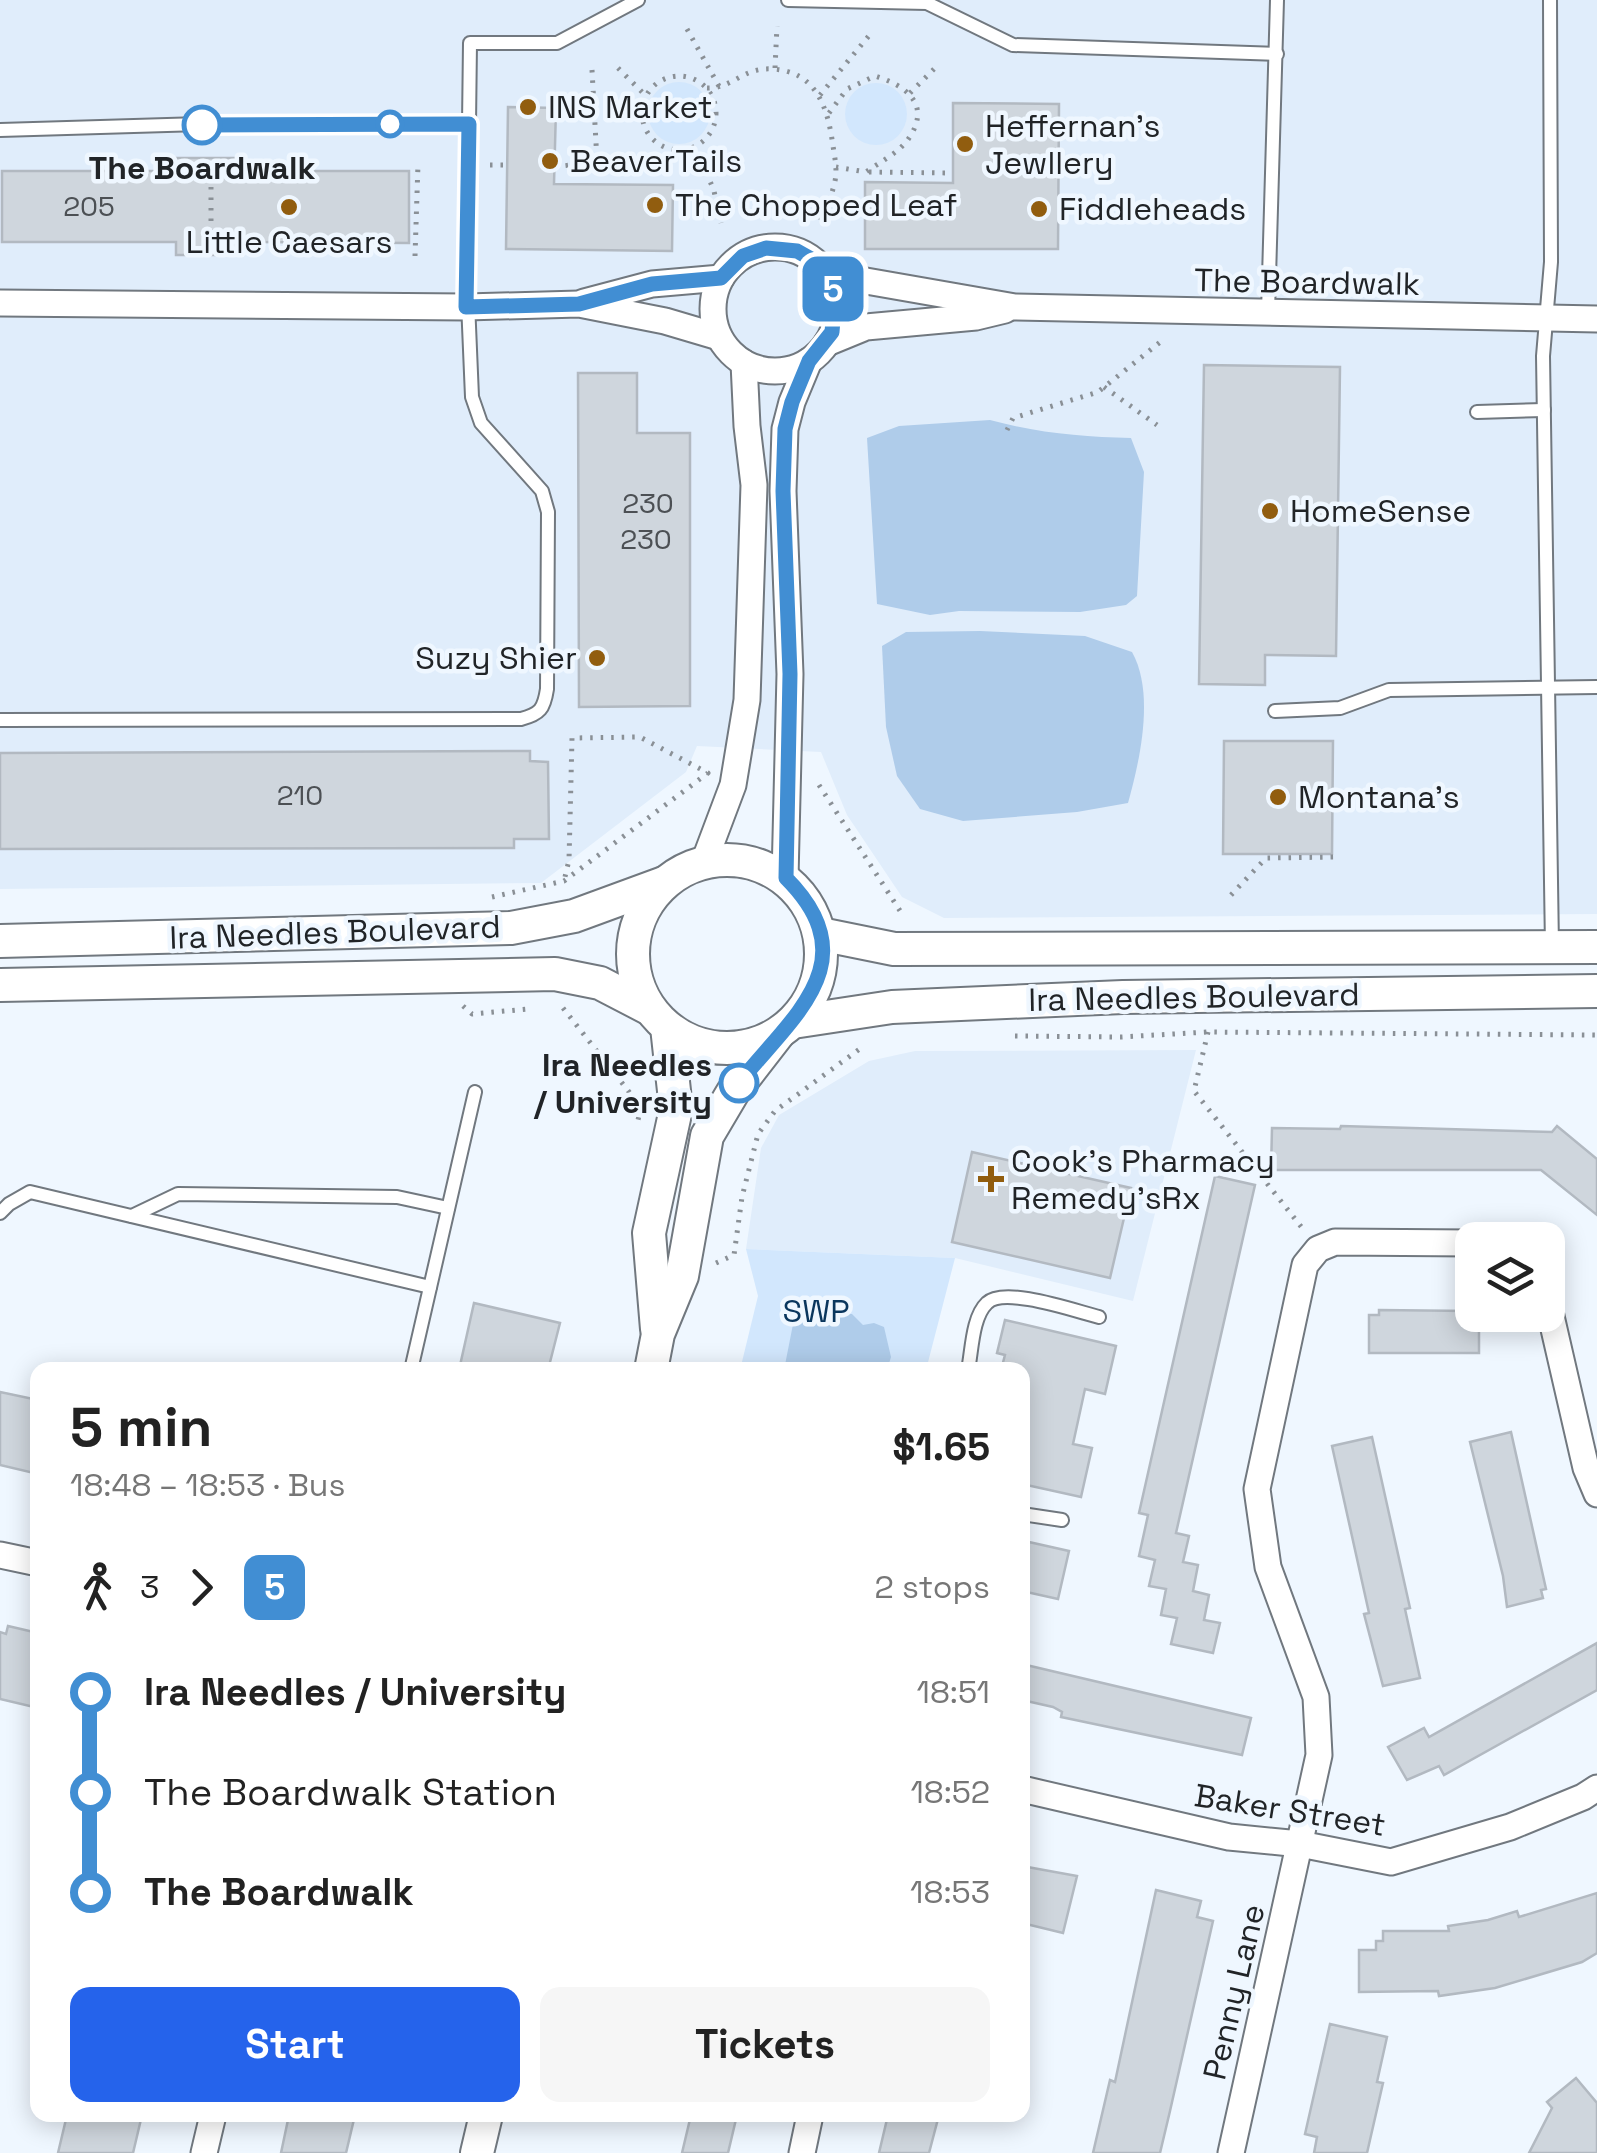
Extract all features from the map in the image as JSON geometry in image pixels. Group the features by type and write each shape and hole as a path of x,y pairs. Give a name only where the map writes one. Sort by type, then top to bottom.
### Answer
{"main road":[{"path":"652,1362 658,1334 682,1276 707,1136 733,1092 812,996 821,966 820,934 814,913 802,894 786,878 760,865 732,859 704,862 664,883 647,904 636,930 633,957 638,984 659,1018 676,1109 649,1232 658,1334"},
{"name":"Ira Needles Boulevard","path":"0,940 389,934 512,928 574,916 664,883"},
{"name":"Ira Needles Boulevard","path":"820,934 894,950 1597,947"},
{"name":"Ira Needles Boulevard","path":"0,986 556,974 600,983 659,1018"},
{"name":"Ira Needles Boulevard","path":"786,1028 892,1007 1122,996 1597,990"},
{"path":"659,1018 693,1042 722,1048 751,1045 786,1028"},
{"path":"477,2153 484,2122"}],"street":[{"path":"786,878 790,674 783,491 785,429 792,402 832,332 836,308 826,274 797,251 778,247 743,256 721,278 712,317 726,348 744,363 774,372 786,370 818,352"},
{"name":"The Boardwalk","path":"826,274 1015,307 1597,319"},
{"path":"579,304 652,284 721,278"},
{"path":"0,303 466,307 579,304 719,337"},
{"name":"The Boardwalk","path":"818,352 866,328 976,318 1015,307"},
{"path":"704,862 733,785 747,700 754,485 746,426 744,363"},
{"path":"1318,1249 1336,1242 1455,1243"},
{"name":"Penny Lane","path":"1231,2153 1319,1755 1316,1697 1268,1567 1257,1489 1305,1265 1318,1249"},
{"path":"1555,1332 1586,1468 1597,1494"},
{"path":"0,1555 30,1561"},
{"name":"Baker Street","path":"1030,1792 1229,1837 1300,1844 1391,1862 1510,1827 1597,1788"},
{"path":"204,2153 211,2122"},
{"path":"802,2153 809,2122"}],"lane":[{"path":"0,720 521,720 538,714 544,707 547,689 548,512 542,491 481,424 472,396 466,307 470,43 557,42 638,0"},
{"path":"788,0 927,3 1013,45 1277,54"},
{"path":"1268,314 1277,0"},
{"path":"1550,0 1551,262 1542,356 1552,947"},
{"path":"0,130 234,123 469,124"},
{"path":"1476,412 1544,410"},
{"path":"1274,711 1340,708 1390,690 1597,687"},
{"path":"413,1362 475,1092"},
{"path":"0,1213 30,1192 430,1287"},
{"path":"131,1216 178,1194 397,1197 448,1208"},
{"path":"970,1362 980,1314 988,1301 1004,1294 1099,1317"},
{"path":"1030,1515 1062,1520"}],"path":[{"path":"775,68 777,26"},
{"path":"687,29 720,88"},
{"path":"820,95 872,32"},
{"path":"618,68 646,96"},
{"path":"707,88 713,98 716,121 703,142 692,148 666,149 647,133 642,121 646,96 663,80 674,76 686,77 707,88 720,88 745,71 775,68 804,78 820,95 829,113 836,167 835,184 820,222"},
{"path":"910,93 934,69"},
{"path":"592,70 597,161"},
{"path":"829,113 847,89 875,76 895,82 910,93 916,107 916,124 908,140 866,172"},
{"path":"692,148 714,191 721,222"},
{"path":"555,166 666,160 703,164"},
{"path":"415,256 418,164"},
{"path":"490,165 508,165"},
{"path":"211,166 211,252"},
{"path":"836,167 866,172 953,173"},
{"path":"1058,174 1074,173"},
{"path":"1006,430 1013,418 1104,387 1202,312"},
{"path":"1104,387 1157,425"},
{"path":"497,893 564,881 708,773 640,738 572,738 569,860 564,881"},
{"path":"819,785 906,920"},
{"path":"1231,895 1266,858 1336,857"},
{"path":"562,1006 640,1107"},
{"path":"472,1014 544,1007"},
{"path":"998,1036 1121,1037 1208,1032 1597,1036"},
{"path":"1208,1032 1194,1091 1318,1249"},
{"path":"734,1256 742,1198 758,1134 774,1111 860,1046 876,1042"}],"shaded area":[{"name":"The Boardwalk","path":"0,0 1597,0 1597,914 944,918 902,897 847,815 821,752 697,746 686,772 541,883 0,889"},
{"path":"990,420 1060,434 1131,438 1144,472 1137,596 1126,605 1080,612 959,611 930,615 877,604 867,438 899,426"},
{"path":"906,632 1085,636 1132,652 1139,668 1144,706 1141,747 1128,803 1077,812 963,821 920,809 897,776 886,727 882,646"},
{"path":"1196,1050 1133,1301 955,1258 746,1249 761,1148 779,1115 869,1061 915,1051"},
{"path":"796,1309 852,1314 863,1325 874,1323 884,1327 891,1357 889,1362 786,1362"}],"green space":[{"path":"679,82 701,91 710,113 701,135 679,144 657,135 648,113 657,91"},
{"path":"876,83 898,92 907,114 898,136 876,145 854,136 845,114 854,92"},
{"name":"SWP","path":"746,1249 955,1258 928,1362 742,1362 758,1296"}],"building":[{"path":"953,103 1059,104 1058,249 865,249 865,182 953,183"},
{"path":"508,107 556,108 554,184 673,185 672,251 506,249"},
{"path":"176,158 244,158 244,171 409,171 409,243 243,242 243,255 176,255 176,242 2,242 2,171 176,171"},
{"name":"HomeSense","path":"1204,365 1340,367 1336,656 1265,655 1265,685 1199,684"},
{"path":"578,373 637,373 637,433 690,433 690,706 579,707"},
{"name":"Montana's","path":"1224,741 1333,741 1332,854 1223,854"},
{"path":"530,751 530,761 548,762 549,839 514,839 514,848 0,849 0,753"},
{"path":"1557,1126 1597,1159 1597,1215 1541,1170 1271,1170 1272,1128 1552,1132"},
{"path":"972,1152 1131,1188 1110,1278 952,1242"},
{"path":"1215,1176 1255,1185 1176,1533 1189,1536 1183,1562 1198,1565 1193,1591 1209,1595 1204,1620 1220,1623 1213,1653 1171,1644 1177,1618 1161,1615 1166,1589 1149,1586 1155,1560 1139,1556 1148,1515 1139,1513"},
{"path":"474,1303 560,1323 550,1362 461,1362"},
{"path":"1379,1310 1455,1311 1455,1332 1479,1332 1479,1353 1369,1353 1369,1315 1379,1315"},
{"path":"1005,1320 1116,1346 1105,1394 1085,1389 1073,1444 1092,1448 1081,1497 1030,1486 1030,1362 1003,1362 1005,1355 997,1353"},
{"path":"0,1392 30,1398 30,1472 0,1465"},
{"path":"1511,1432 1546,1589 1541,1590 1543,1598 1507,1607 1470,1442"},
{"path":"1372,1437 1410,1608 1405,1609 1420,1678 1383,1686 1364,1614 1369,1613 1332,1446"},
{"path":"1030,1542 1069,1551 1058,1599 1030,1593"},
{"path":"8,1626 30,1631 30,1706 0,1699 0,1632 6,1634"},
{"path":"1597,1643 1597,1690 1444,1775 1439,1766 1407,1780 1388,1747 1424,1728 1429,1737"},
{"path":"1030,1666 1251,1718 1242,1755 1061,1717 1062,1712 1030,1702"},
{"path":"1030,1867 1077,1876 1063,1933 1030,1925"},
{"path":"1156,1890 1201,1901 1197,1917 1213,1921 1160,2153 1093,2153 1110,2080 1115,2082"},
{"path":"1597,1893 1597,1953 1582,1962 1495,1988 1439,1996 1438,1991 1359,1992 1359,1950 1376,1950 1376,1941 1383,1941 1383,1931 1449,1931 1448,1926 1517,1911 1519,1917"},
{"path":"1330,2024 1387,2037 1377,2082 1383,2083 1367,2153 1314,2153 1317,2137 1305,2134"},
{"path":"1576,2078 1597,2103 1597,2153 1529,2153 1552,2108 1547,2102"},
{"path":"65,2122 140,2122 133,2153 58,2153"},
{"path":"288,2122 353,2122 346,2153 281,2153"},
{"path":"689,2122 735,2122 728,2153 682,2153"},
{"path":"886,2122 937,2122 929,2153 879,2153"}],"bus line":[{"name":"5","path":"202,125 469,124 466,307 579,304 652,284 721,278 743,256 766,248 797,251 826,274 835,296 836,320 826,343 809,361 792,402 785,429 783,491 790,674 786,878 814,913 820,934 821,966 812,996 739,1083"}],"place":[{"name":"INS Market","path":"528,107"},
{"name":"The Boardwalk","path":"202,125"},
{"name":"Heffernan's Jewllery","path":"965,144"},
{"name":"BeaverTails","path":"550,161"},
{"name":"The Chopped Leaf","path":"655,205"},
{"name":"Little Caesars","path":"289,207"},
{"name":"Fiddleheads","path":"1039,209"},
{"name":"HomeSense","path":"1270,511"},
{"name":"Suzy Shier","path":"597,658"},
{"name":"Montana's","path":"1278,797"},
{"name":"Ira Needles / University","path":"739,1083"},
{"name":"Cook's Pharmacy Remedy'sRx","path":"991,1179"}]}
